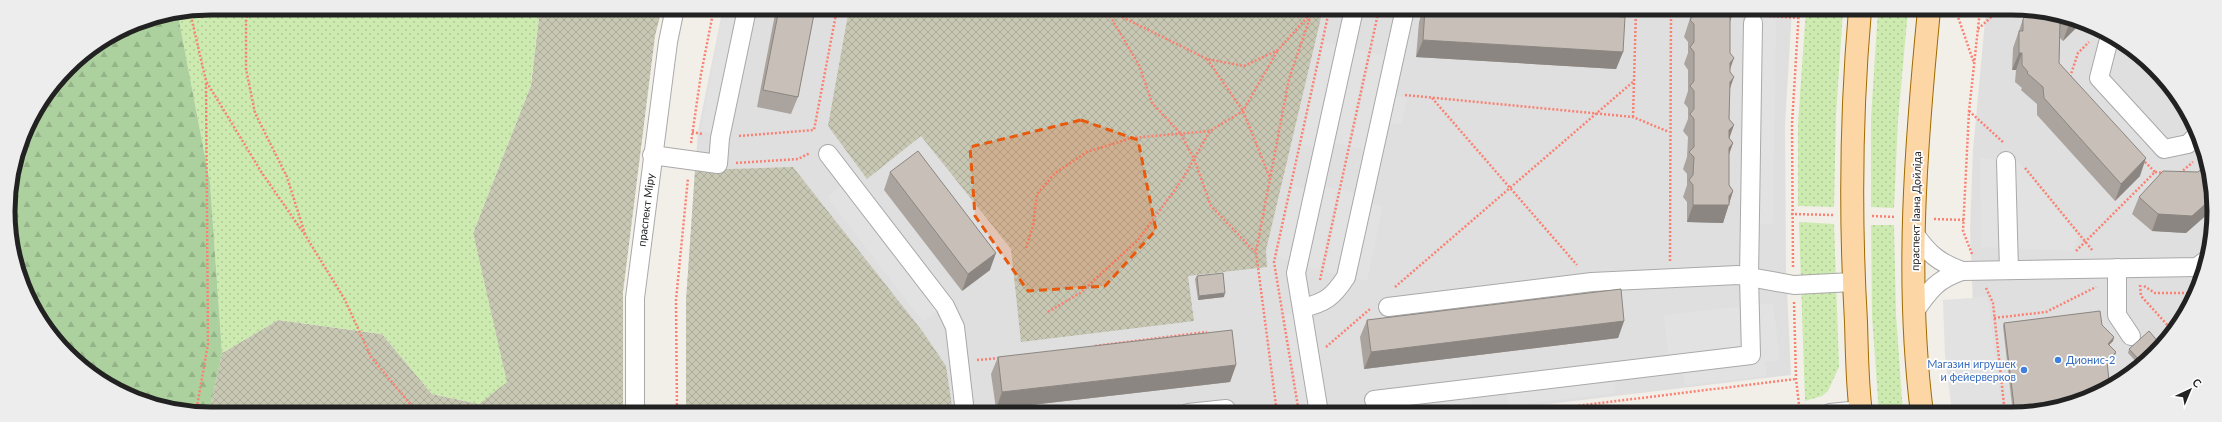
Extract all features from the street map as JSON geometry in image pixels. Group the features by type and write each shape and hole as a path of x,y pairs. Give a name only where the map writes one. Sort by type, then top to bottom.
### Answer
{"main road":[{"path":"1860,15 1853,116 1852,216 1853,282 1861,407"},
{"name":"праспект Іаана Дойліда","path":"1922,407 1915,311 1915,226 1918,119 1928,15"}],"street":[{"name":"праспект Міру","path":"635,407 635,298 652,154 668,42 674,15"},
{"path":"652,154 718,164 720,138 746,15"},
{"path":"1318,407 1310,361 1310,306 1296,273 1353,15"},
{"path":"1310,306 1336,294 1346,277 1404,15"},
{"path":"1374,400 1751,355 1749,277 1753,23"},
{"path":"2110,41 2099,78 2164,149 2188,144 2193,139"},
{"path":"828,154 945,306 955,328 964,407"},
{"path":"2009,270 2011,157"},
{"path":"1915,226 1924,248 1935,258 1971,270"},
{"path":"1915,311 1936,283 1948,276 1971,270 2113,274 2197,267 2199,265"},
{"path":"2113,274 2118,315 2131,336"},
{"path":"1384,302 1592,282 1738,275 1794,285 1853,282"}],"path":[{"path":"247,15 246,21 246,69 255,113 286,177 307,238"},
{"path":"678,407 676,300 692,132 701,74 713,15"},
{"path":"692,132 720,138 814,130 836,15"},
{"path":"1110,15 1139,65 1152,103 1181,134 1194,159 1211,206 1256,252"},
{"path":"1119,15 1207,59 1244,66 1278,50"},
{"path":"1026,248 1033,226 1038,194 1055,173 1087,152 1131,138 1210,131 1243,111 1278,50 1309,15"},
{"path":"1276,407 1256,252 1289,79 1311,15"},
{"path":"1310,306 1321,272 1378,15"},
{"path":"1632,117 1636,15"},
{"path":"1670,278 1669,132 1671,15"},
{"path":"1799,15 1792,124 1791,214 1796,379 1799,407"},
{"path":"1958,15 1974,64"},
{"path":"1980,15 1969,111 1963,231 1971,270 1993,303 2004,407"},
{"path":"1978,29 1993,15"},
{"path":"191,16 206,81 208,344 197,407"},
{"path":"2069,80 2078,52 2096,37"},
{"path":"1207,59 1243,111 1270,178"},
{"path":"1310,361 1384,302 1510,188 1634,80"},
{"path":"206,81 262,173 307,238 345,300 371,357 413,407"},
{"path":"1406,96 1632,117 1669,132"},
{"path":"1432,98 1592,282"},
{"path":"1969,111 2113,274 2140,284 2155,293 2189,293"},
{"path":"1048,312 1080,293 1138,240 1182,180 1210,131"},
{"path":"718,164 798,159 813,152 828,154"},
{"path":"2138,155 2155,172 2167,173"},
{"path":"2173,174 2179,175 2194,161"},
{"path":"2085,242 2155,172"},
{"path":"1791,214 1852,216 1915,226 1964,220"},
{"path":"1994,318 2046,312 2100,285 2113,274"},
{"path":"2140,284 2141,296 2169,326"},
{"path":"1091,347 1207,332"},
{"path":"959,363 1005,357"},
{"path":"1568,407 1796,379"}],"highlighted area":[{"path":"1081,120 1138,140 1156,230 1105,286 1028,291 975,216 970,147"}],"shaded area":[{"path":"539,15 660,15 655,36 623,292 623,407 210,407 222,353 278,320 382,334 432,394 479,404 506,382 473,233 531,85"},
{"path":"722,15 1792,15 1785,125 1786,268 1791,375 1523,407 686,407 686,301 698,131"},
{"path":"723,15 754,15 730,137 700,131"},
{"path":"848,15 1322,15 1266,250 1267,267 1188,276 1194,321 1021,342 1011,249 921,136 867,179 828,126"},
{"path":"1986,15 2024,15 2049,19 2074,25 2098,35 2120,48 2150,72 2181,113 2197,148 2207,198 2207,224 2197,274 2181,309 2150,350 2109,381 2074,397 2049,403 2024,407 1982,407 1975,354 1970,230 1973,150"},
{"path":"1744,18 1776,19 1773,224 1741,223"},
{"path":"1324,42 1368,51 1347,146 1332,143 1330,151 1302,144"},
{"path":"1372,52 1400,59 1392,95 1407,98 1401,125 1386,122 1379,153 1351,147"},
{"path":"1980,158 2019,162 2078,236 2073,251 1981,247"},
{"path":"793,167 923,332 946,366 952,407 686,407 686,301 695,170"},
{"path":"854,175 951,301 923,322 827,197"},
{"path":"1309,183 1337,189 1320,270 1298,265 1277,256 1293,186 1307,189"},
{"path":"1341,190 1370,196 1368,203 1383,206 1367,281 1324,271"},
{"path":"1986,297 1989,305 2001,407 1951,407 1945,355 1943,300"},
{"path":"1773,303 1780,360 1765,362 1767,376 1685,385 1683,373 1670,374 1664,315"},
{"path":"1311,311 1326,407 1300,407 1285,315"},
{"path":"1612,363 1616,393 1508,406 1504,376"},
{"path":"1469,380 1473,407 1368,407 1366,392"},
{"path":"1194,404 1195,407 1169,407"}],"green space":[{"path":"198,15 539,15 531,85 473,233 507,382 479,404 432,394 382,334 278,320 222,353 210,183 179,18"},
{"path":"1806,15 1843,15 1836,115 1834,207 1798,206 1798,124"},
{"path":"1878,15 1908,15 1898,120 1894,208 1871,207 1871,118"},
{"path":"179,18 210,183 222,353 210,407 185,405 148,397 113,381 72,350 41,309 25,274 15,224 15,198 25,148 35,124 48,102 72,72 102,48 124,35 148,25"},
{"path":"1799,222 1834,224 1839,367 1828,391 1822,396 1805,401"},
{"path":"1871,225 1894,225 1896,315 1903,407 1879,407 1872,316"}],"building":[{"path":"778,15 814,15 798,97 763,90"},
{"path":"1425,15 1592,15 1625,17 1623,52 1423,40"},
{"path":"1693,15 1730,15 1730,53 1734,58 1730,63 1730,72 1734,77 1730,82 1729,119 1734,125 1729,130 1729,138 1733,143 1729,148 1729,185 1733,191 1729,196 1729,205 1693,205 1693,185 1689,180 1693,175 1694,157 1689,152 1694,147 1694,119 1690,114 1694,109 1694,91 1690,86 1694,81 1694,52 1690,47 1694,42 1694,24 1690,20"},
{"path":"2027,15 2060,22 2059,63 2146,158 2121,184 2044,98 2043,87 2027,73 2028,72 2022,65 2022,53 2019,53 2019,31 2023,31 2023,19"},
{"path":"918,151 996,253 968,274 890,172"},
{"path":"2202,168 2207,203 2192,216 2158,214 2139,197 2163,171 2198,172"},
{"path":"1223,273 1225,293 1199,296 1197,276"},
{"path":"1621,289 1624,321 1371,352 1367,320"},
{"name":"Дионис-2","path":"2100,311 2102,325 2114,337 2108,344 2116,352 2107,361 2109,381 2074,397 2049,403 2014,407 2004,323"},
{"path":"1232,330 1236,365 1002,392 998,357"},
{"path":"2149,331 2157,341 2150,350 2138,359 2129,349"}],"place":[{"name":"Дионис-2","path":"2058,360"},
{"name":"Магазин игрушек и фейерверков","path":"2024,370"}]}
